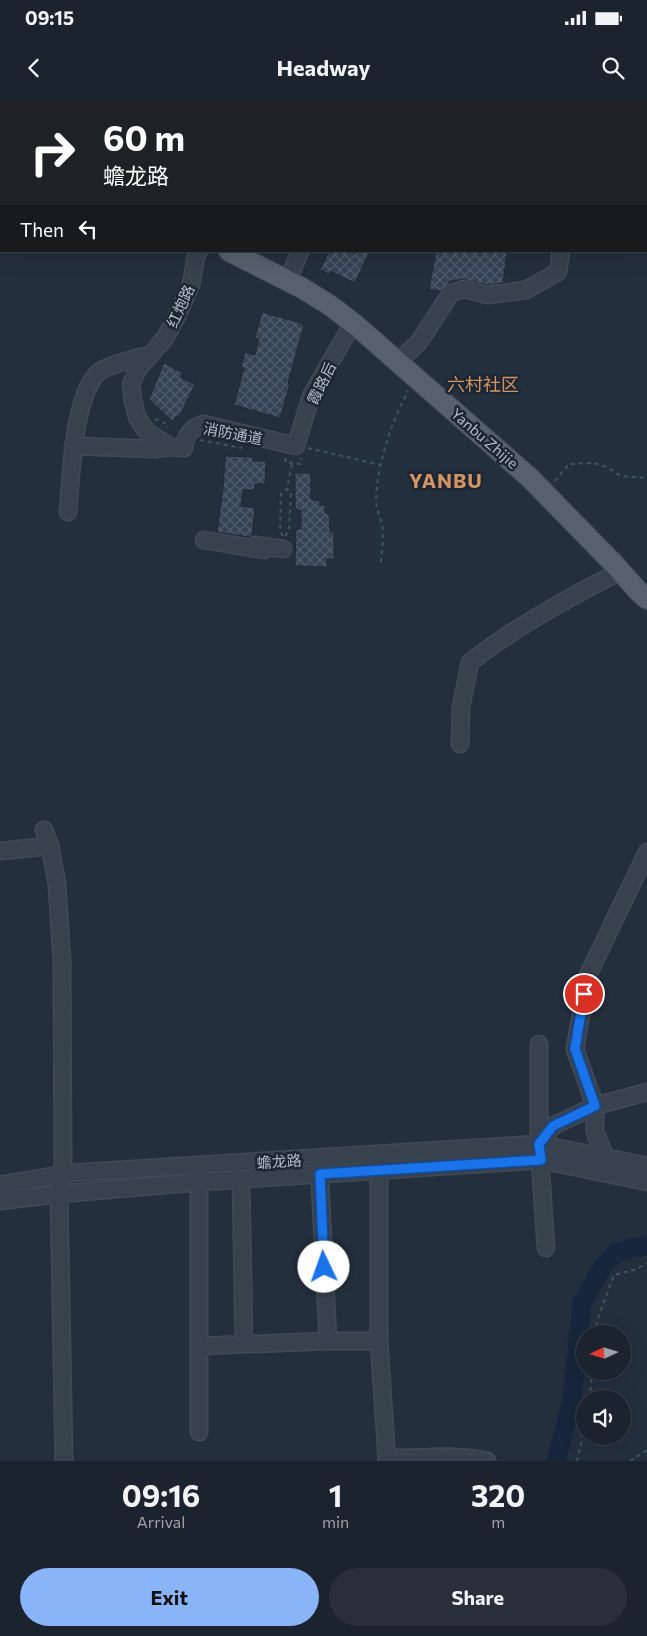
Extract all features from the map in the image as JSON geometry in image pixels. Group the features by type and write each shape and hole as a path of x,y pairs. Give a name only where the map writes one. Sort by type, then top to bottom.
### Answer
{"main road":[{"name":"Yanbu Zhijie","path":"231,252 332,306 353,323 546,493 647,599"}],"street":[{"name":"红炮路","path":"184,445 146,431 137,417 131,384 138,369 165,338 180,310 191,285 198,252"},
{"path":"288,281 300,252"},
{"path":"398,362 419,342 451,293 464,289 488,295 526,290 558,272 561,252"},
{"name":"霞路后","path":"295,452 311,396 353,323"},
{"path":"68,512 74,446 83,400 93,378 100,371 149,355"},
{"name":"消防通道","path":"184,445 187,435 197,426 203,424 295,452"},
{"path":"74,446 155,449 184,445"},
{"path":"204,540 264,550"},
{"path":"240,545 249,544 283,549"},
{"path":"460,744 461,707 470,662 503,638 584,589 621,571"},
{"path":"44,830 50,846 57,884 62,962 62,1174 59,1194 64,1461"},
{"path":"0,851 50,846"},
{"path":"605,1167 595,1132 595,1106 575,1049 588,975 647,852"},
{"path":"539,1044 540,1152 546,1248"},
{"path":"540,1152 553,1126 595,1106 647,1092"},
{"name":"蟾龙路","path":"0,1185 62,1174 200,1174 540,1152 605,1167 647,1182"},
{"path":"379,1162 379,1341 387,1459 430,1456 470,1457 487,1461"},
{"path":"319,1166 328,1341"},
{"name":"蟾龙路","path":"0,1201 200,1174 241,1180 319,1166"},
{"name":"蟾龙路","path":"605,1167 647,1166"},
{"path":"199,1432 200,1174"},
{"path":"241,1180 244,1343"},
{"path":"200,1346 244,1343 379,1341"}],"path":[{"path":"381,562 382,526 376,503 382,465 401,405 408,391 418,379"},
{"path":"153,418 168,424"},
{"path":"184,445 208,442"},
{"path":"295,452 300,464 285,462 295,452"},
{"path":"295,452 382,465"},
{"path":"287,489 291,493 289,531 283,538 280,530 281,493 287,489 292,463"},
{"path":"546,493 569,464 594,463 608,467 621,476 647,478"},
{"path":"597,1325 614,1275 637,1269 647,1263"},
{"path":"577,1461 581,1445"},
{"path":"630,1461 647,1450"}],"building":[{"path":"329,252 351,252 355,254 356,252 370,252 355,283 330,271 329,274 320,270"},
{"path":"436,252 507,253 503,283 489,285 462,279 449,281 440,291 429,289"},
{"path":"262,312 304,324 280,418 234,405 244,368 241,367 245,352 255,355 259,339 255,338"},
{"path":"164,363 183,373 181,378 195,384 179,417 176,416 173,422 149,399"},
{"path":"225,456 253,457 253,461 266,461 265,484 255,484 254,490 243,490 241,506 255,508 252,536 249,537 217,532"},
{"path":"295,473 311,473 311,499 320,501 320,505 325,505 325,513 329,513 330,532 334,532 334,559 327,559 327,567 295,566 296,529 301,529 301,510 297,510 295,506"}],"waterway":[{"path":"556,1461 572,1399 582,1303 602,1268 616,1253 631,1248 647,1246"}],"district":[{"name":"六村社区","path":"483,384"},
{"name":"YANBU","path":"446,480"}],"route":[{"path":"324,1267 320,1174 541,1160 539,1144 553,1126 595,1106 575,1049 584,994"}]}
